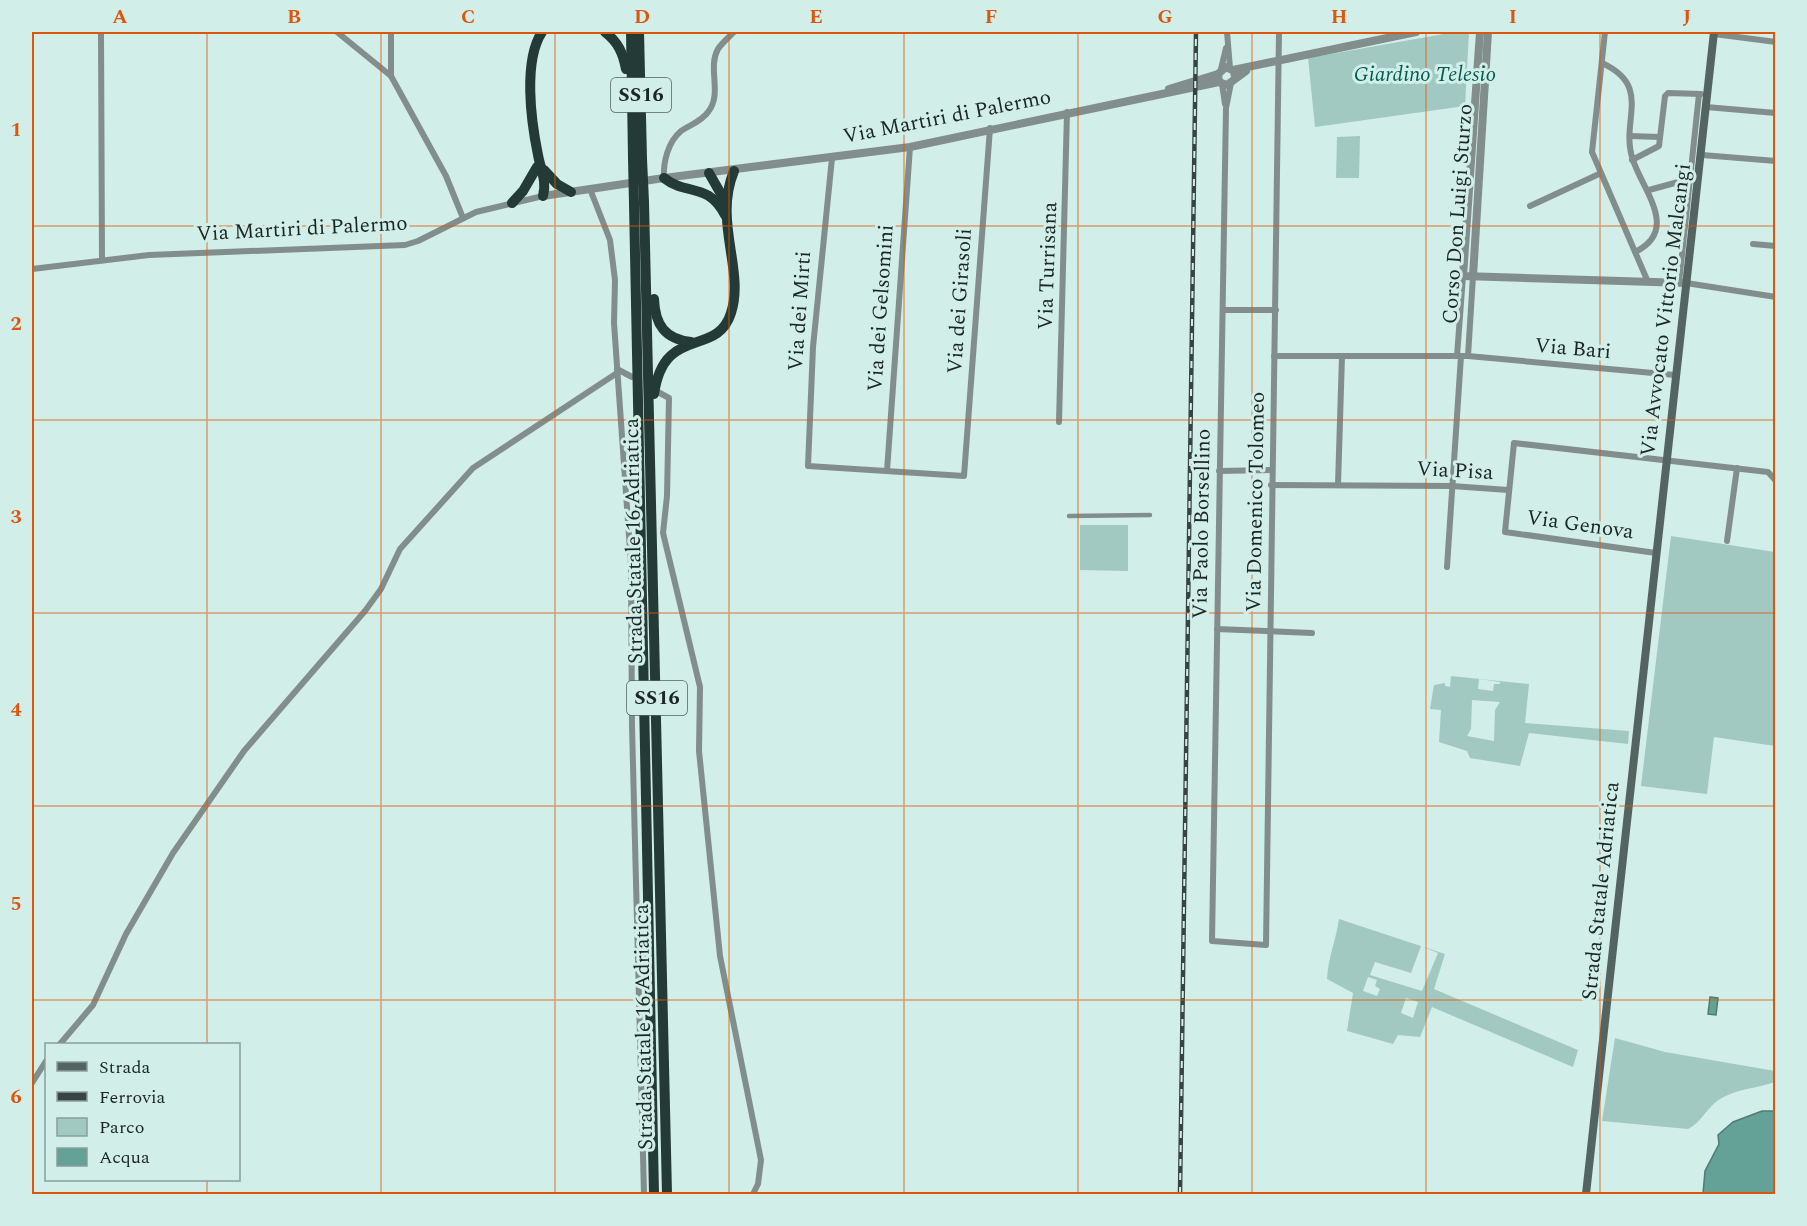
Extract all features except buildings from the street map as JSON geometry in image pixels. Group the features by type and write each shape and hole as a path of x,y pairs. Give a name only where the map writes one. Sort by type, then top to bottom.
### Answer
{"highway":[{"path":"542,32 533,48 529,69 539,163 536,182 543,196"},
{"name":"SS16","path":"605,32 623,54 632,99"},
{"name":"Strada Statale 16 Adriatica","path":"631,32 632,99 638,158"},
{"name":"Strada Statale 16 Adriatica","path":"639,32 638,158 654,1194"},
{"path":"539,163 557,184 571,192"},
{"path":"512,203 524,191 539,163"},
{"name":"SS16","path":"645,224 651,241 657,321 668,335 678,340 692,342 708,339 723,330 731,312 733,287 726,202 734,171"},
{"path":"709,173 711,195"},
{"path":"709,173 726,202"},
{"path":"664,178 670,183 696,188 711,195 726,215"},
{"name":"Strada Statale 16 Adriatica","path":"639,203 645,224 667,1194"},
{"name":"SS16","path":"650,424 659,369 667,357 692,342"}],"main road":[{"name":"Via Avvocato Vittorio Malcangi","path":"1652,592 1683,283 1702,155 1706,107 1703,95 1714,33"},
{"name":"Strada Statale Adriatica","path":"1586,1194 1652,592"}],"street":[{"path":"101,32 102,260"},
{"path":"337,32 391,76 446,176 463,218"},
{"path":"391,32 391,76"},
{"path":"664,178 663,167 670,144 680,132 708,113 716,99 714,77 717,50 734,32"},
{"path":"1220,77 1227,45 1227,32"},
{"name":"Via Domenico Tolomeo","path":"1266,945 1279,32"},
{"path":"1377,40 1378,32"},
{"path":"1220,77 1279,60 1416,32"},
{"name":"Corso Don Luigi Sturzo","path":"1462,356 1463,276 1480,32"},
{"name":"Corso Don Luigi Sturzo","path":"1447,567 1462,356 1473,276 1488,32"},
{"path":"1605,32 1592,152 1599,174 1648,282"},
{"path":"1714,33 1776,42"},
{"name":"Via Paolo Borsellino","path":"1227,45 1232,75 1226,108 1212,941 1266,945"},
{"path":"1602,63 1622,75 1630,88 1633,102 1630,136 1632,160 1649,190 1656,219 1654,236 1647,246 1635,252"},
{"path":"1220,77 1232,75"},
{"name":"Via Martiri di Palermo","path":"32,269 171,254 392,246 418,241 463,218 543,196 664,178 734,171 910,147 1164,91 1185,82 1220,77"},
{"name":"Via Paolo Borsellino","path":"1220,77 1226,108"},
{"path":"1632,160 1659,146 1665,96 1674,91 1703,95"},
{"name":"Via Avvocato Vittorio Malcangi","path":"1683,283 1690,179 1703,95"},
{"path":"1706,107 1776,113"},
{"name":"Via Turrisana","path":"1059,422 1067,112"},
{"name":"Via dei Girasoli","path":"887,471 964,476 990,129"},
{"path":"1630,136 1660,137"},
{"name":"Via dei Gelsomini","path":"887,471 910,147"},
{"path":"1702,155 1776,161"},
{"name":"Via dei Mirti","path":"832,158 813,347 808,466 887,471"},
{"path":"1530,206 1599,174"},
{"path":"1649,190 1699,176"},
{"path":"590,189 610,240 615,280 617,371 631,564 632,738 644,1194"},
{"path":"1753,244 1776,246"},
{"path":"1463,276 1683,283 1776,297"},
{"path":"1223,310 1276,310"},
{"name":"Via Bari","path":"1275,356 1462,356 1675,375"},
{"path":"1338,485 1342,356"},
{"path":"617,371 632,377"},
{"path":"61,1043 93,1005 126,934 180,844 244,751 365,611 381,589 400,549 472,468 617,371"},
{"path":"658,392 669,398 667,496 663,533 700,687 699,751 720,956 761,1160 758,1184 753,1194"},
{"name":"Via Pisa","path":"1271,485 1452,486 1508,490 1514,443 1666,463"},
{"path":"1666,463 1768,472 1776,481"},
{"path":"1726,541 1737,468"},
{"path":"1219,471 1272,470"},
{"name":"Via Genova","path":"1508,490 1505,532 1656,553"},
{"path":"1070,516 1150,515"},
{"path":"1217,629 1312,633"},
{"path":"32,1083 45,1063"}],"green space":[{"name":"Giardino Telesio","path":"1455,32 1469,32 1465,106 1315,127 1308,58"},
{"path":"1360,136 1359,178 1336,178 1337,137"},
{"path":"1080,525 1128,525 1128,571 1080,570"},
{"path":"1671,536 1775,552 1775,746 1714,737 1707,794 1641,786"},
{"path":"1451,676 1529,684 1525,723 1629,731 1628,744 1529,733 1520,766 1470,758 1467,751 1439,742 1441,710 1430,709 1434,685 1445,683 1445,686 1450,687","holes":["1479,679 1500,682 1500,684 1494,684 1493,691 1478,689","1472,700 1500,702 1495,710 1494,741 1467,736 1471,729"]},
{"path":"1339,919 1421,946 1411,973 1375,962 1370,975 1422,991 1438,953 1422,946 1445,954 1434,989 1578,1050 1573,1067 1432,1007 1420,1037 1398,1035 1393,1044 1347,1031 1353,993 1327,979","holes":["1368,977 1377,980 1375,986 1380,989 1377,996 1363,991","1406,998 1418,1002 1413,1018 1401,1013"]},
{"path":"1615,1038 1665,1052 1775,1071 1775,1082 1733,1093 1720,1099 1688,1129 1602,1121"}],"water":[{"path":"1710,997 1718,998 1716,1015 1708,1014"},
{"path":"1762,1111 1775,1111 1775,1194 1703,1194 1705,1171 1719,1144 1718,1135 1733,1122"}],"railway":[{"path":"1180,1194 1196,32"}]}
